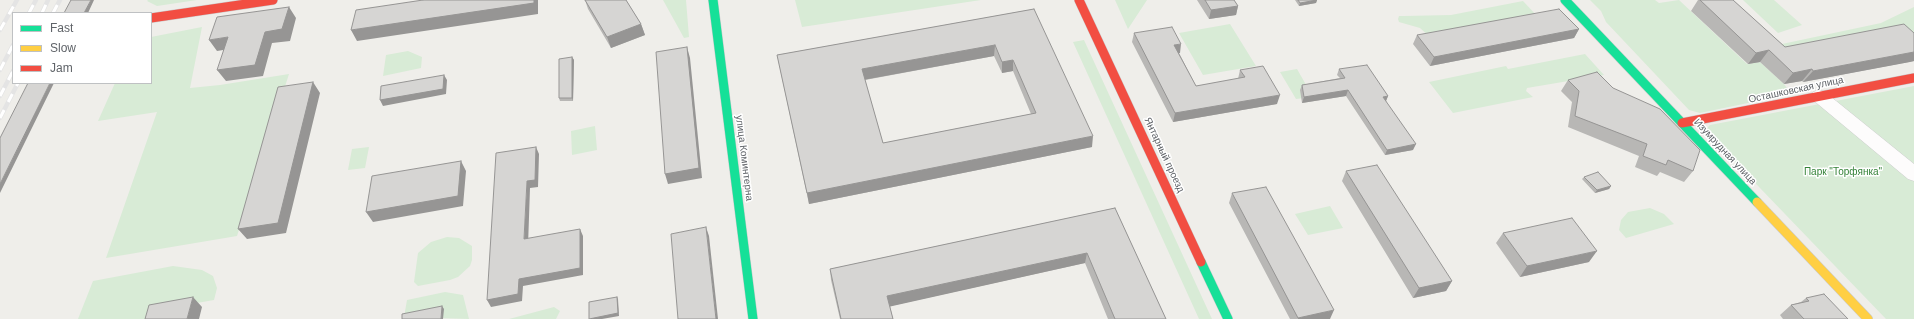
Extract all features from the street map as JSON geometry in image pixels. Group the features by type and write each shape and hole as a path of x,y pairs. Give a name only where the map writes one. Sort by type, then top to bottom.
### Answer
{"street":[{"path":"152,18 273,0"},
{"name":"улица Коминтерна","path":"713,0 753,319"},
{"name":"Янтарный проезд","path":"1079,0 1228,319"},
{"name":"Изумрудная улица","path":"1565,0 1868,319"},
{"name":"Осташковская улица","path":"1682,123 1736,114 1818,96 1914,78"},
{"path":"1818,96 1914,174"}],"green space":[{"path":"197,0 157,6 147,1"},
{"path":"663,0 686,0 689,37 684,38"},
{"path":"795,0 981,0 802,27"},
{"path":"1115,0 1147,0 1128,29"},
{"path":"1590,0 1655,0 1659,3 1679,0 1747,64 1760,62 1784,84 1791,94 1700,113 1689,110 1606,22 1601,11"},
{"path":"1743,0 1774,0 1802,25 1778,33"},
{"path":"1523,1 1538,17 1431,38 1420,28 1399,22 1398,19 1399,16 1451,15"},
{"path":"1914,7 1914,50 1776,56 1779,43 1782,44 1881,23"},
{"path":"1230,24 1256,66 1203,75 1179,33"},
{"path":"202,27 190,88 220,85 289,74 237,236 106,258 157,112 98,121 115,84 152,84 152,37"},
{"path":"1084,40 1212,319 1199,319 1073,42"},
{"path":"408,51 422,57 421,68 383,76 386,55"},
{"path":"1585,54 1604,75 1527,88 1526,91 1533,97 1453,113 1429,82 1506,66 1508,69"},
{"path":"1297,69 1313,97 1296,99 1280,72"},
{"name":"Парк \"Торфянка\"","path":"1914,86 1914,319 1886,319 1709,135 1707,128 1710,125"},
{"path":"595,126 597,150 572,155 571,131"},
{"path":"369,147 365,168 348,170 352,149"},
{"path":"1330,206 1343,228 1308,235 1295,214"},
{"path":"1650,208 1664,214 1674,224 1626,238 1619,230 1621,220 1628,212"},
{"path":"447,237 459,238 472,246 472,260 470,266 458,277 418,286 414,282 418,253 431,242"},
{"path":"173,266 202,270 213,276 217,288 214,300 157,310 154,319 78,319 93,281"},
{"path":"445,292 463,295 469,319 404,317 407,300"},
{"path":"554,307 560,311 556,319 509,319"}],"building":[{"path":"71,0 91,0 85,12 65,12"},
{"path":"423,0 534,0 534,3 351,30 356,10"},
{"path":"585,0 626,0 641,24 607,37"},
{"path":"1205,0 1234,0 1238,6 1211,10"},
{"path":"1298,0 1317,0 1300,3"},
{"path":"1700,0 1733,0 1785,47 1904,24 1914,33 1914,52 1813,71 1812,69 1793,73 1769,50 1756,53"},
{"path":"289,7 282,29 265,32 255,65 217,70 228,37 209,40 217,17"},
{"path":"1034,9 1093,136 807,193 777,55","holes":["995,45 1002,62 1013,60 1036,113 883,143 862,69"]},
{"path":"1559,9 1579,29 1434,57 1417,35"},
{"path":"1172,27 1181,44 1174,45 1196,86 1245,77 1240,70 1263,66 1280,95 1175,113 1134,33"},
{"path":"687,47 699,168 665,174 656,52"},
{"path":"572,57 572,98 559,98 559,59"},
{"path":"1367,65 1388,96 1383,97 1416,144 1387,150 1348,90 1304,97 1302,85 1345,78 1339,69"},
{"path":"1597,72 1613,88 1660,109 1700,150 1693,171 1668,160 1666,165 1643,156 1647,144 1575,116 1579,91 1568,80"},
{"path":"444,75 443,89 380,100 381,86"},
{"path":"313,82 278,223 238,229 278,87"},
{"path":"27,84 50,84 0,184 0,138"},
{"path":"536,147 535,180 527,181 524,239 580,229 580,268 519,279 518,294 487,300 496,153"},
{"path":"461,161 458,196 366,212 372,176"},
{"path":"1377,165 1452,281 1419,288 1346,171"},
{"path":"1598,172 1611,186 1597,190 1584,177"},
{"path":"1266,187 1334,310 1298,318 1232,193"},
{"path":"1115,208 1166,319 1115,319 1087,253 887,296 893,319 841,319 830,269"},
{"path":"1572,218 1597,251 1527,266 1503,233"},
{"path":"706,227 716,319 678,319 671,234"},
{"path":"1824,294 1848,319 1804,319 1791,305 1809,301 1806,298"},
{"path":"193,297 187,319 145,319 149,305"},
{"path":"617,297 618,313 589,319 589,302"},
{"path":"442,306 441,319 402,319 402,314"}],"railway":[{"path":"0,30 17,0"},
{"path":"30,12 36,0"},
{"path":"42,12 48,0"},
{"path":"54,12 60,0"},
{"path":"0,70 12,47"},
{"path":"0,96 12,73"},
{"path":"0,118 17,84"}],"traffic: fast":[{"path":"713,0 753,319"},
{"path":"1565,0 1757,202"},
{"path":"1201,262 1228,319"}],"traffic: slow":[{"path":"1757,202 1868,319"}],"traffic: jam":[{"path":"152,18 273,0"},
{"path":"1079,0 1201,262"},
{"path":"1682,123 1914,78"}]}
